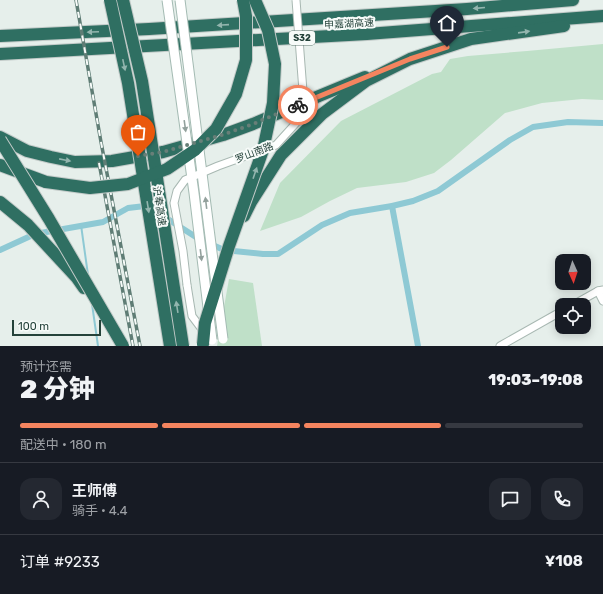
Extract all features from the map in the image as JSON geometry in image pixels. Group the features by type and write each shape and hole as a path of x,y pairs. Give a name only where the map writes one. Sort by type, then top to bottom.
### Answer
{"highway":[{"name":"沪奉高速","path":"110,0 128,83 170,346"},
{"name":"沪奉高速","path":"123,0 142,81 183,346"},
{"path":"0,165 46,182 90,188 128,184 167,169 196,150 216,129 236,94 246,60 246,16 243,0"},
{"path":"208,344 205,323 229,246 263,150 274,103 275,64 268,30 255,0"},
{"name":"申嘉湖高速","path":"0,36 149,29 467,9 573,0"},
{"name":"申嘉湖高速","path":"0,54 367,34 603,16"},
{"path":"0,139 27,151 75,162 112,161 163,152 222,135 253,124 410,59 471,39 603,21"},
{"path":"229,246 251,202 281,154 322,114 366,82 410,59"},
{"path":"0,139 60,237 123,346"},
{"path":"0,202 28,226 77,278 123,346"}],"main road":[{"path":"167,0 184,117 208,344"},
{"path":"180,0 223,338"}],"street":[{"name":"罗山南路","path":"208,344 201,328 192,316 183,251 174,203 177,192 185,180 218,166 276,145 296,123 303,91 296,0"},
{"path":"586,298 601,290 603,301"},
{"path":"500,346 555,315"}],"green space":[{"path":"603,44 603,100 582,99 542,103 505,113 434,173 406,182 357,188 301,217 260,231 280,183 341,121 432,74 441,72 450,59 468,56"},
{"path":"229,279 253,283 262,346 217,346"}],"waterway":[{"path":"163,216 199,239 224,250 278,254 322,225 350,213 413,201 438,191 510,140 533,127 568,122 603,123"},
{"path":"392,206 418,346"},
{"path":"0,250 35,234 103,222 128,208 148,207"},
{"path":"81,225 88,275"},
{"path":"92,304 98,346"}],"railway":[{"path":"76,0 101,142 140,346"},
{"path":"99,163 133,346"}],"way so far":[{"path":"138,156 163,152 222,135 298,105"}],"route":[{"path":"298,105 410,59 447,47"}]}
